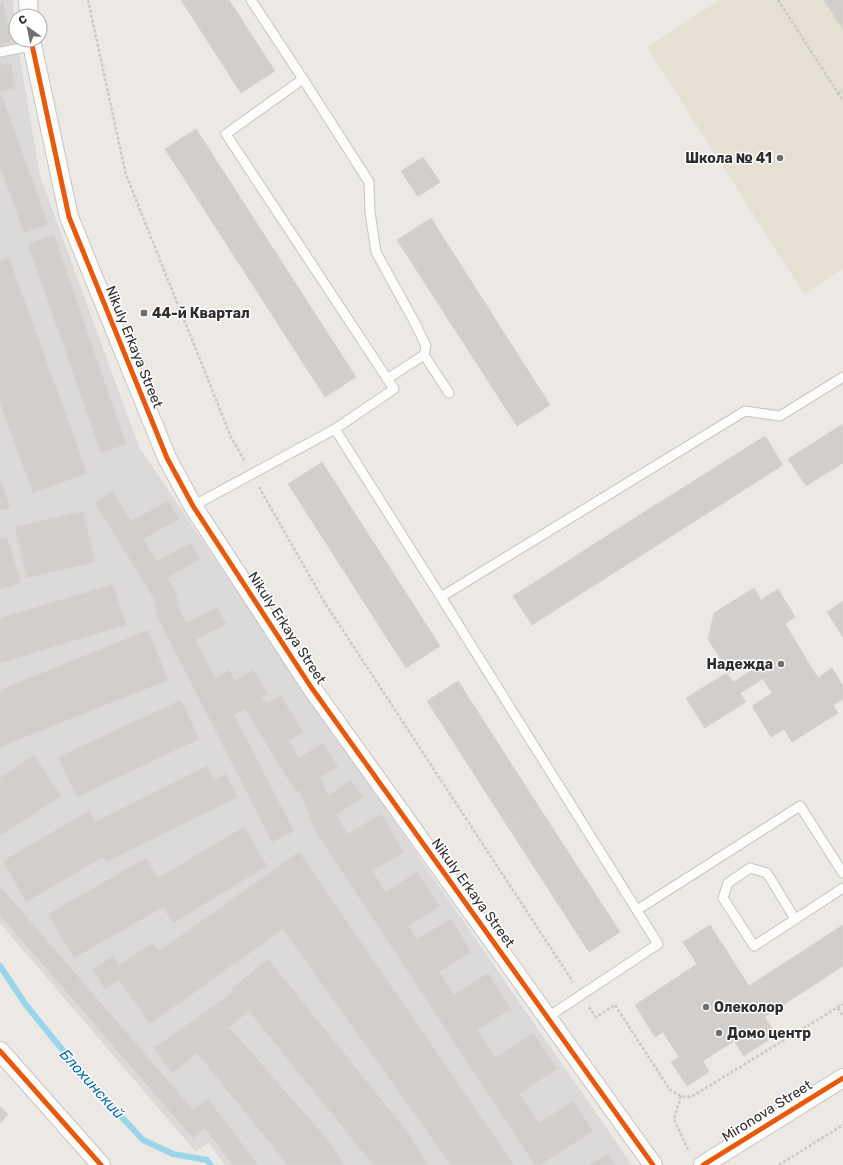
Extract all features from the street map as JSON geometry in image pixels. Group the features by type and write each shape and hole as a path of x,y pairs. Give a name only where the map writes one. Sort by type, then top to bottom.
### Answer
{"street":[{"name":"Nikuly Erkaya Street","path":"32,48 69,217 167,458 193,506 311,687 653,1165"},
{"path":"0,1051 101,1165"},
{"name":"Mironova Street","path":"698,1162 843,1078"}],"lane":[{"path":"251,0 369,182 370,212 376,252 426,346 424,355 387,379"},
{"path":"0,52 14,48"},
{"path":"193,506 335,429 394,389 226,134 303,79"},
{"path":"424,355 448,393"},
{"path":"441,596 745,411 780,416 843,377"},
{"path":"335,429 658,944 548,1018"},
{"path":"637,910 800,806 843,873"},
{"path":"795,919 767,873 750,868 728,882 723,898 754,946 843,888"}],"path":[{"path":"88,0 126,175 231,437 325,603 596,1017 614,1005 670,1090 681,1096 692,1097 843,1004"},
{"path":"778,0 843,101"},
{"path":"838,93 843,90"},
{"path":"838,1008 843,1016"},
{"path":"681,1096 674,1119 698,1162"},
{"path":"779,1165 843,1125"}],"shaded area":[{"path":"0,0 13,0 14,8 8,8 8,48 18,48 40,176 139,447 307,695 632,1165 225,1165 209,1143 195,1151 0,923"},
{"name":"Школа № 41","path":"720,0 843,0 843,269 804,294 647,47"}],"building":[{"path":"181,0 229,0 275,71 241,93"},
{"path":"824,0 843,0 843,30"},
{"path":"3,1 8,27 8,43 0,44 0,2"},
{"path":"11,63 15,88 0,91 0,65"},
{"path":"0,91 48,224 24,233 0,166"},
{"path":"196,129 356,377 325,397 165,149"},
{"path":"423,157 440,182 418,197 401,171"},
{"path":"431,218 550,405 517,426 397,240"},
{"path":"54,235 126,444 101,453 28,244"},
{"path":"0,258 1,261 9,258 87,473 33,493 0,403"},
{"path":"843,424 843,463 806,486 788,459"},
{"path":"765,436 783,465 656,546 638,516"},
{"path":"322,462 440,646 406,668 288,484"},
{"path":"0,477 10,507 0,510"},
{"path":"112,491 131,521 168,501 179,519 143,539 157,561 191,543 200,559 167,578 175,591 179,608 186,623 217,607 226,624 195,640 215,678 229,670 235,681 253,670 268,694 262,697 266,704 281,696 303,732 289,741 299,758 323,743 338,767 320,777 328,796 351,780 363,797 336,815 348,834 381,814 404,852 372,871 386,892 417,872 440,906 408,926 417,939 451,919 471,952 439,972 454,995 488,973 511,1009 477,1030 495,1058 533,1033 557,1069 519,1094 539,1123 573,1101 593,1131 540,1165 535,1165 316,832 299,790 296,792 245,709 234,715 294,831 272,842 157,616 154,599 95,503"},
{"path":"83,511 95,562 27,578 15,527"},
{"path":"638,516 656,546 532,625 513,596"},
{"path":"7,537 21,583 0,589 0,539"},
{"path":"113,584 126,625 0,663 0,618"},
{"name":"Надежда","path":"754,588 761,600 778,589 795,617 785,624 818,678 832,668 843,686 843,699 833,705 838,713 792,742 784,729 771,737 752,706 772,693 763,679 740,693 746,702 705,728 686,698 727,673 733,682 754,669 749,660 729,673 708,639 714,613"},
{"path":"843,601 843,637 827,612"},
{"path":"148,630 168,680 0,747 0,690"},
{"path":"458,681 539,807 508,827 427,701"},
{"path":"181,700 199,739 77,797 58,757"},
{"path":"34,755 61,796 0,836 0,778"},
{"path":"207,766 214,780 226,774 237,797 106,862 103,857 26,902 3,861 89,811 95,822"},
{"path":"539,807 620,932 589,952 508,827"},
{"path":"244,827 267,866 173,923 163,907 74,958 48,914 146,858 158,878"},
{"path":"299,852 514,1165 451,1165 283,929 150,1024 119,980 105,989 93,970 113,956 119,965 152,943 159,951"},
{"path":"0,886 193,1110 208,1099 258,1165 233,1165 205,1128 193,1138 0,915"},
{"name":"Олеколор","path":"710,925 749,986 758,980 777,1009 765,1017 776,1035 744,1056 734,1041 703,1061 709,1072 687,1086 671,1062 679,1057 663,1032 655,1037 635,1005 697,964 683,942"},
{"path":"843,925 843,966 777,1009 758,980"},
{"path":"268,959 409,1134 428,1165 373,1165 249,1011 229,1027 327,1139 345,1165 288,1165 197,1053 172,1073 154,1048 233,992 231,989"},
{"path":"0,1106 8,1115 0,1123"},
{"path":"607,1154 616,1165 589,1165"}],"waterway":[{"name":"Блохинский","path":"0,966 26,1005 82,1074 143,1140 173,1154 207,1160 211,1165"}],"cycle path":[{"path":"33,48 69,217 167,458 193,506 311,687 653,1165"},
{"path":"0,1051 101,1165"},
{"path":"703,1165 843,1078"}],"place":[{"name":"Школа № 41","path":"780,158"},
{"name":"44-й Квартал","path":"144,313"},
{"name":"Надежда","path":"781,664"},
{"name":"Олеколор","path":"706,1007"},
{"name":"Домо центр","path":"719,1033"}]}
